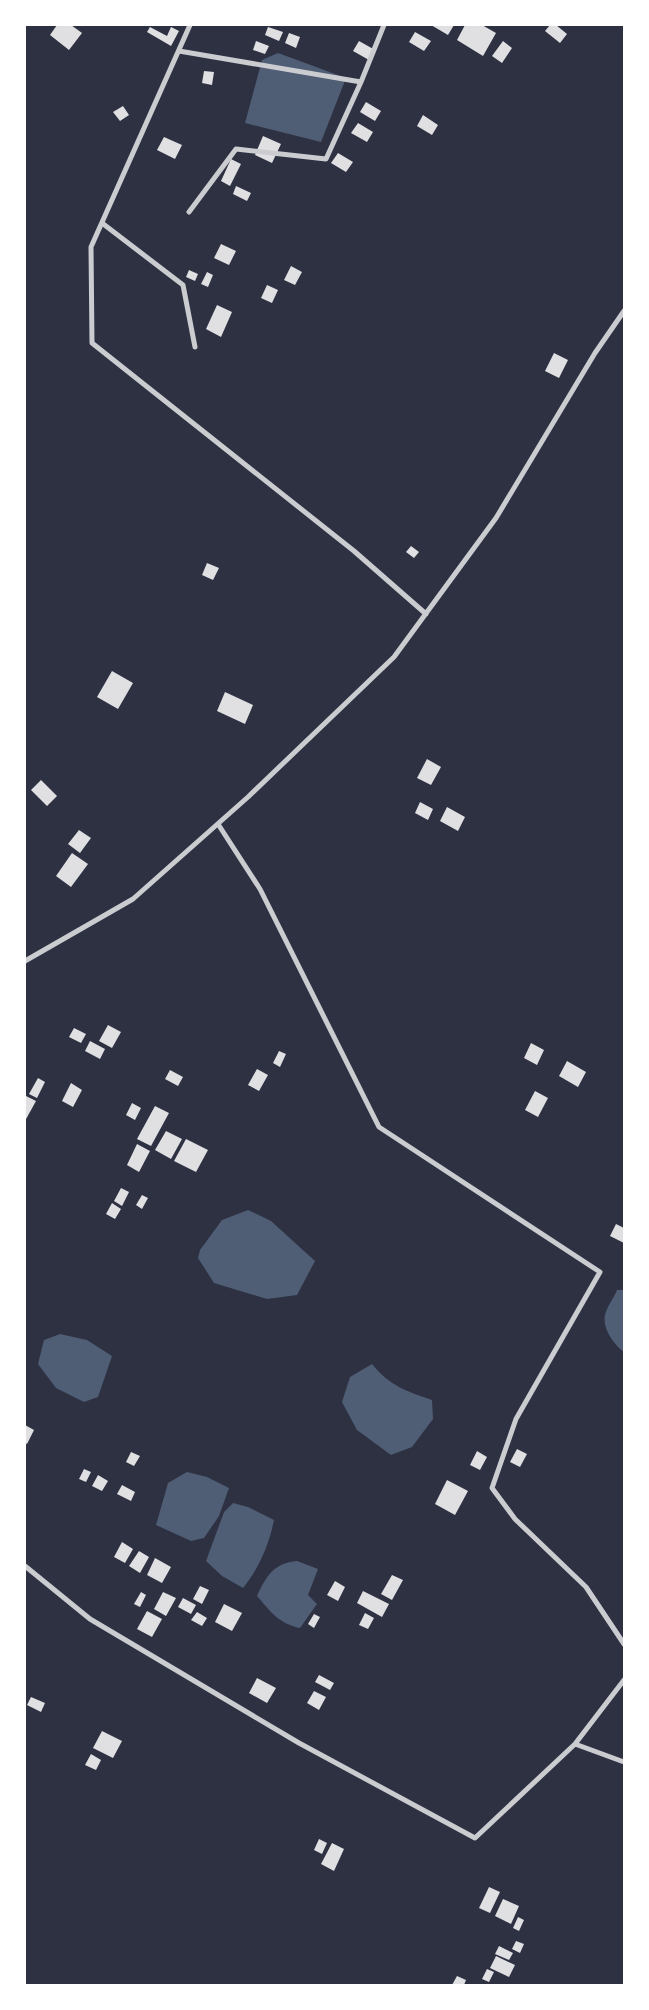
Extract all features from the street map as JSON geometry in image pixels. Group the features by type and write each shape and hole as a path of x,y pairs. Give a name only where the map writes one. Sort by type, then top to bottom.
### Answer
{"street":[{"path":"190,25 92,247 92,343 354,551 426,614"},
{"path":"189,212 236,149 326,159 361,82 384,25"},
{"path":"179,51 361,82"},
{"path":"102,223 183,285 195,346"},
{"path":"25,961 133,898 218,824 394,657 496,518 594,353 624,311"},
{"path":"218,824 260,889 379,1127 600,1272 516,1420 492,1488 515,1519 586,1587 624,1644"},
{"path":"25,1566 90,1619 299,1743 475,1838 575,1744 624,1680"},
{"path":"575,1744 624,1762"}],"water":[{"path":"278,53 346,78 321,142 245,123 262,60"},
{"path":"248,1210 271,1221 315,1261 297,1295 267,1299 214,1283 198,1258 200,1250 222,1220"},
{"path":"617,1290 624,1290 624,1352 616,1345 605,1325 607,1308"},
{"path":"60,1334 87,1340 112,1356 98,1397 84,1402 56,1388 38,1364 44,1340"},
{"path":"372,1364 392,1383 414,1394 432,1400 433,1419 412,1447 391,1455 357,1430 342,1402 350,1377"},
{"path":"187,1472 207,1477 229,1488 219,1516 204,1538 191,1541 156,1525 168,1483"},
{"path":"233,1503 248,1507 274,1520 263,1556 243,1588 222,1576 206,1561 224,1512"},
{"path":"297,1561 318,1569 308,1595 317,1604 300,1628 281,1620 257,1596 272,1572 282,1564"}],"building":[{"path":"57,25 71,25 82,33 69,50 50,35"},
{"path":"431,25 454,25 448,35"},
{"path":"465,25 482,25 496,33 483,56 457,40"},
{"path":"550,25 556,25 567,34 560,43 545,31"},
{"path":"150,27 167,36 171,27 179,31 171,46 147,32"},
{"path":"268,27 283,32 279,41 265,35"},
{"path":"415,32 431,41 424,51 409,42"},
{"path":"289,33 300,37 296,48 285,43"},
{"path":"256,41 269,46 265,54 253,50"},
{"path":"359,41 375,50 369,60 353,51"},
{"path":"503,41 512,48 502,63 492,56"},
{"path":"204,71 214,72 212,85 202,83"},
{"path":"366,102 381,111 375,121 360,112"},
{"path":"123,106 129,115 120,121 113,112"},
{"path":"423,115 438,125 432,135 417,126"},
{"path":"358,123 373,132 367,142 351,133"},
{"path":"263,136 281,144 272,163 255,155"},
{"path":"164,137 182,145 175,159 157,150"},
{"path":"338,153 353,162 346,172 331,163"},
{"path":"231,159 241,164 230,186 221,181"},
{"path":"236,186 251,193 247,201 233,194"},
{"path":"221,244 236,251 229,265 214,258"},
{"path":"291,266 302,272 295,285 284,280"},
{"path":"189,270 198,274 195,281 186,277"},
{"path":"207,272 213,275 208,287 201,284"},
{"path":"267,285 278,290 272,303 261,298"},
{"path":"217,305 232,312 221,337 206,329"},
{"path":"554,353 568,360 559,378 545,371"},
{"path":"411,546 419,552 414,558 406,552"},
{"path":"207,563 219,568 213,580 202,575"},
{"path":"112,671 133,683 118,709 97,697"},
{"path":"225,692 253,705 245,724 217,711"},
{"path":"427,759 441,767 431,785 417,778"},
{"path":"41,780 57,796 47,806 31,790"},
{"path":"420,802 433,809 428,820 415,813"},
{"path":"447,807 465,817 458,831 440,821"},
{"path":"79,830 91,838 80,853 68,844"},
{"path":"72,853 88,864 71,887 56,876"},
{"path":"108,1025 121,1032 112,1048 99,1041"},
{"path":"74,1028 86,1034 81,1043 69,1037"},
{"path":"90,1041 105,1049 100,1059 85,1051"},
{"path":"531,1043 544,1050 537,1065 524,1058"},
{"path":"279,1051 286,1054 280,1067 273,1063"},
{"path":"567,1061 586,1072 578,1087 559,1076"},
{"path":"257,1069 268,1075 259,1091 248,1085"},
{"path":"170,1070 183,1077 178,1086 165,1079"},
{"path":"38,1078 45,1082 37,1098 29,1094"},
{"path":"71,1083 82,1090 73,1107 62,1101"},
{"path":"535,1091 548,1098 538,1117 525,1110"},
{"path":"26,1096 36,1101 25,1121 25,1098"},
{"path":"132,1103 141,1108 135,1120 126,1115"},
{"path":"155,1106 169,1113 151,1146 137,1139"},
{"path":"166,1131 182,1139 171,1159 155,1150"},
{"path":"186,1139 208,1150 196,1172 174,1161"},
{"path":"137,1144 150,1151 139,1172 127,1165"},
{"path":"121,1188 129,1192 122,1206 114,1201"},
{"path":"142,1195 148,1198 142,1209 136,1205"},
{"path":"112,1203 121,1209 115,1219 106,1214"},
{"path":"616,1224 624,1228 624,1243 610,1236"},
{"path":"25,1425 34,1430 27,1444 25,1443"},
{"path":"517,1449 527,1454 520,1467 510,1462"},
{"path":"477,1451 487,1457 480,1470 470,1465"},
{"path":"131,1452 140,1456 134,1466 126,1462"},
{"path":"84,1469 91,1472 86,1482 79,1479"},
{"path":"98,1475 108,1481 102,1491 92,1486"},
{"path":"447,1480 468,1491 455,1515 435,1504"},
{"path":"122,1485 135,1492 131,1501 117,1494"},
{"path":"122,1542 133,1549 125,1563 114,1557"},
{"path":"139,1551 149,1557 140,1573 129,1566"},
{"path":"155,1558 171,1567 162,1583 147,1575"},
{"path":"392,1575 403,1580 392,1600 381,1594"},
{"path":"335,1581 345,1587 338,1601 327,1595"},
{"path":"200,1586 209,1590 202,1604 193,1599"},
{"path":"363,1591 389,1604 382,1617 357,1603"},
{"path":"141,1592 146,1595 140,1607 134,1604"},
{"path":"163,1592 176,1598 166,1616 154,1609"},
{"path":"183,1598 196,1605 191,1614 178,1607"},
{"path":"224,1604 242,1613 232,1631 215,1622"},
{"path":"147,1611 162,1619 152,1637 137,1629"},
{"path":"197,1612 207,1618 202,1626 191,1620"},
{"path":"365,1613 374,1618 368,1629 359,1625"},
{"path":"314,1614 320,1617 314,1628 308,1624"},
{"path":"319,1675 334,1683 330,1690 315,1682"},
{"path":"257,1678 276,1688 267,1703 249,1693"},
{"path":"314,1691 326,1697 319,1710 307,1703"},
{"path":"31,1697 45,1703 41,1712 27,1705"},
{"path":"102,1731 122,1741 113,1758 93,1748"},
{"path":"91,1754 101,1760 96,1770 85,1765"},
{"path":"319,1839 327,1843 322,1854 314,1850"},
{"path":"332,1843 344,1849 334,1871 321,1864"},
{"path":"489,1887 500,1892 490,1913 479,1908"},
{"path":"503,1899 519,1906 511,1924 495,1916"},
{"path":"518,1917 524,1920 519,1931 513,1928"},
{"path":"516,1941 524,1944 520,1953 512,1949"},
{"path":"499,1946 513,1953 509,1960 495,1954"},
{"path":"496,1956 515,1965 509,1977 490,1968"},
{"path":"487,1969 494,1972 489,1982 482,1979"},
{"path":"457,1976 466,1980 464,1985 452,1985"}]}
